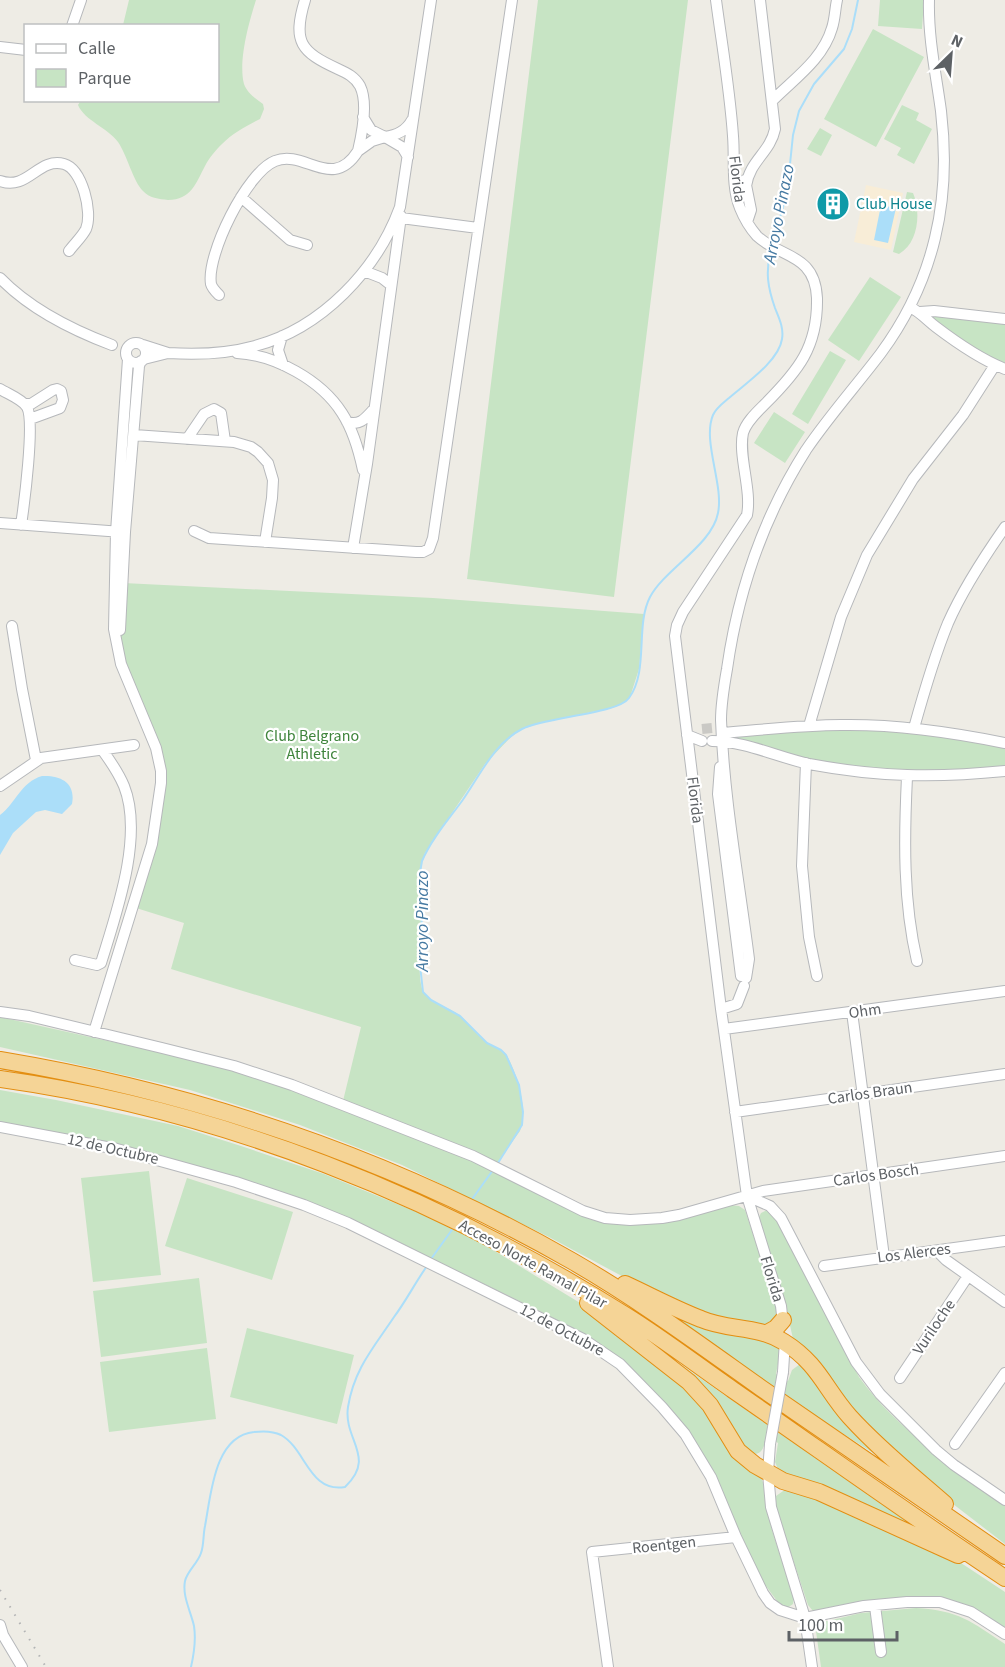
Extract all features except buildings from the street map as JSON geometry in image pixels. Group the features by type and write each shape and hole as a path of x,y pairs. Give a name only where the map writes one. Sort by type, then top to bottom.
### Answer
{"highway":[{"path":"0,1054 45,1068"},
{"name":"Acceso Norte Ramal Pilar","path":"0,1060 148,1090 251,1119 351,1155 485,1215 571,1260 643,1305 1005,1556"},
{"name":"Acceso Norte Ramal Pilar","path":"0,1080 24,1082 131,1104 236,1133 339,1169 475,1230 644,1327 1002,1576"},
{"path":"571,1260 701,1320 767,1333 785,1343 814,1366 844,1411 880,1447 1005,1556"},
{"path":"541,1266 689,1382 710,1405 738,1451 768,1473 783,1481 819,1492 1002,1576"},
{"path":"767,1333 783,1320"}],"street":[{"path":"73,24 81,0"},
{"path":"305,0 300,29 305,49 314,57 350,75 362,93 363,117 358,151"},
{"path":"353,548 431,0"},
{"path":"194,531 208,538 353,548 423,552 431,546 512,0"},
{"name":"Florida","path":"716,0 733,135 735,187 740,208 755,234 802,263 810,273 817,296 814,330 801,365 753,416 745,429 743,441 747,515 683,612 677,625 676,651 725,1008 724,1029 747,1196 781,1306 783,1320 785,1343 783,1372 770,1444 769,1496 806,1618 812,1667"},
{"path":"747,222 751,210 746,186 748,173 753,163 764,152 775,129 760,0"},
{"path":"773,100 820,53 832,29 837,0"},
{"path":"725,1008 737,1004 743,976 715,736 737,615 753,560 774,507 817,434 915,309 935,240 944,178 943,129 931,51 929,0"},
{"path":"0,47 24,50"},
{"path":"363,117 371,130 402,147 408,157"},
{"path":"219,295 211,284 212,267 223,231 241,197 258,176 276,160 290,160 315,167 334,169 350,162 358,151 372,141 394,135 405,129 414,117"},
{"path":"0,181 17,183 51,163 73,168 83,188 88,215 86,228 69,251"},
{"path":"241,197 290,240 306,245"},
{"path":"399,215 478,228"},
{"path":"0,278 59,321 112,345 168,354 224,353 256,346 282,336 327,308 364,271 399,215"},
{"path":"364,271 392,285"},
{"path":"915,309 1005,320"},
{"path":"809,726 841,617 867,555 913,479 1000,367 943,332 915,309"},
{"path":"282,336 278,350 283,365"},
{"path":"132,350 133,363 168,354"},
{"path":"120,532 134,435 139,366 146,350 132,350"},
{"path":"94,1032 152,844 161,783 160,764 150,731 121,664 120,532 132,350"},
{"path":"224,353 256,356 283,365 300,374 323,392 347,422 364,477"},
{"path":"0,389 25,404 31,404 54,390 62,391 63,400 60,408 30,419"},
{"path":"21,525 26,498 30,419 25,404"},
{"path":"187,439 204,414 214,409 221,413 225,441"},
{"path":"347,422 353,424 361,422 373,410"},
{"path":"134,435 225,441 251,447 263,458 271,471 272,498 265,542"},
{"path":"0,523 120,532"},
{"path":"914,728 931,667 949,621 1005,527"},
{"path":"12,626 36,760"},
{"path":"687,735 715,736 809,726 864,725 914,728 1005,743"},
{"path":"715,736 806,763 854,771 907,777 1005,771"},
{"path":"0,786 36,760 49,755 103,751 134,745"},
{"path":"75,960 97,965 101,963 128,864 131,832 128,800 124,786 103,751"},
{"path":"806,763 802,813 802,875 809,937 817,976"},
{"path":"907,777 905,871 909,919 917,961"},
{"name":"Ohm","path":"724,1029 1005,991"},
{"path":"0,1012 29,1016 224,1063 265,1076 473,1156 583,1211 605,1218 645,1220 679,1215 747,1196 770,1206 781,1218 856,1362 870,1384 946,1459 1005,1500"},
{"path":"852,1012 884,1257"},
{"name":"Carlos Braun","path":"735,1112 1005,1074"},
{"name":"12 de Octubre","path":"0,1127 117,1149 236,1182 332,1216 583,1339 620,1364 662,1407 694,1448 711,1477 763,1593 770,1603 790,1614 806,1618"},
{"name":"Carlos Bosch","path":"747,1196 763,1191 1005,1156"},
{"name":"Los Alerces","path":"824,1266 1005,1241"},
{"path":"937,1251 1005,1302"},
{"name":"Vuriloche","path":"900,1378 968,1276"},
{"path":"955,1444 1005,1373"},
{"name":"Roentgen","path":"608,1667 592,1552 736,1537"},
{"path":"806,1618 875,1606 927,1601 951,1605 971,1612 1005,1634"},
{"path":"875,1606 881,1652"},
{"path":"0,1629 22,1667"}],"green space":[{"path":"129,0 256,0 250,19 242,64 244,84 247,90 263,104 264,109 260,119 240,130 222,144 208,160 192,189 176,199 158,199 145,193 139,187 118,142 81,111 78,105 80,102 219,102 219,24 123,24"},
{"path":"538,0 688,0 614,597 467,579"},
{"path":"880,0 924,0 922,29 878,26"},
{"path":"873,29 924,57 876,147 824,119"},
{"path":"902,105 919,113 916,120 932,129 914,164 897,155 901,148 884,139"},
{"path":"820,128 832,135 821,156 807,149"},
{"path":"907,192 913,193 916,200 916,226 911,242 899,254 893,252"},
{"path":"870,277 901,297 859,361 828,340"},
{"path":"931,315 1005,324 1005,365 969,346 929,317"},
{"path":"830,351 846,360 808,424 792,414"},
{"path":"774,412 805,432 785,463 754,443"},
{"name":"Club Belgrano Athletic","path":"123,583 433,598 644,614 639,669 630,697 612,708 543,722 522,729 512,736 485,764 425,853 421,864 419,875 422,912 420,977 424,993 431,1000 459,1015 481,1038 505,1053 515,1073 521,1093 523,1113 520,1131 495,1166 342,1105 361,1027 171,969 184,923 133,907 141,880 161,771 121,664 120,629"},
{"path":"855,728 952,738 1005,748 1005,769 904,774 825,764 738,740 737,737 755,733"},
{"path":"0,1017 207,1063 278,1085 472,1160 576,1212 659,1223 702,1214 729,1205 739,1206 745,1210 776,1303 778,1316 771,1326 727,1322 633,1282 549,1237 402,1165 300,1125 190,1090 0,1047"},
{"path":"0,1090 178,1126 324,1174 470,1236 590,1309 680,1379 760,1476 764,1484 771,1528 794,1595 793,1604 787,1608 780,1605 760,1578 707,1462 691,1435 591,1338 534,1308 326,1209 249,1181 0,1123"},
{"path":"149,1171 161,1275 93,1282 81,1178"},
{"path":"187,1178 293,1212 272,1280 165,1246"},
{"path":"767,1210 775,1216 859,1377 874,1396 927,1446 1005,1504 1005,1544 931,1487 888,1450 793,1339 786,1307 759,1217"},
{"path":"199,1278 207,1343 101,1357 93,1291"},
{"path":"646,1297 735,1332 778,1346 780,1353 776,1374 788,1381 792,1370 800,1364 898,1469 786,1397"},
{"path":"247,1328 354,1355 337,1424 230,1397"},
{"path":"654,1346 929,1537 798,1481 778,1469 775,1462 778,1443 767,1436 760,1452 750,1453"},
{"path":"207,1348 216,1419 109,1432 100,1362"},
{"path":"786,1489 821,1497 923,1543 961,1563 1005,1592 1005,1628 956,1602 813,1611 808,1605 775,1505 776,1496"},
{"path":"916,1608 954,1614 993,1636 1005,1644 1005,1667 821,1667 815,1624 861,1613"}],"sand":[{"path":"866,185 903,193 891,250 854,242"}],"water":[{"path":"881,205 896,208 888,243 874,240"},
{"path":"42,776 55,777 66,782 72,791 72,804 62,814 45,810 36,812 13,833 0,855 0,815 29,783"}],"waterway":[{"name":"Arroyo Pinazo","path":"773,242 787,193 793,135 799,111 814,84 844,49 852,29 858,0"},
{"name":"Arroyo Pinazo","path":"498,1163 522,1125 523,1112 519,1085 506,1055 501,1050 487,1043 460,1016 431,1000 423,992 420,965 422,912 419,878 422,861 435,838 488,761 512,735 522,729 547,721 611,708 629,698 639,675 643,621 650,597 666,577 707,536 718,513 718,490 710,437 713,415 720,406 768,364 780,347 782,327 768,280 771,251"},
{"name":"Arroyo Pinazo","path":"470,1202 493,1170"},
{"name":"Arroyo Pinazo","path":"431,1259 454,1227"},
{"name":"Arroyo Pinazo","path":"191,1667 195,1631 184,1587 188,1574 200,1557 213,1484 222,1455 230,1444 241,1436 254,1432 275,1433 289,1441 323,1483 333,1487 345,1487 354,1476 359,1457 348,1419 348,1407 355,1381 366,1359 427,1266"}],"tunnel":[{"path":"702,729 712,728"}],"railway":[{"path":"0,1590 46,1667"}],"place":[{"name":"Club House","path":"833,204"}]}
